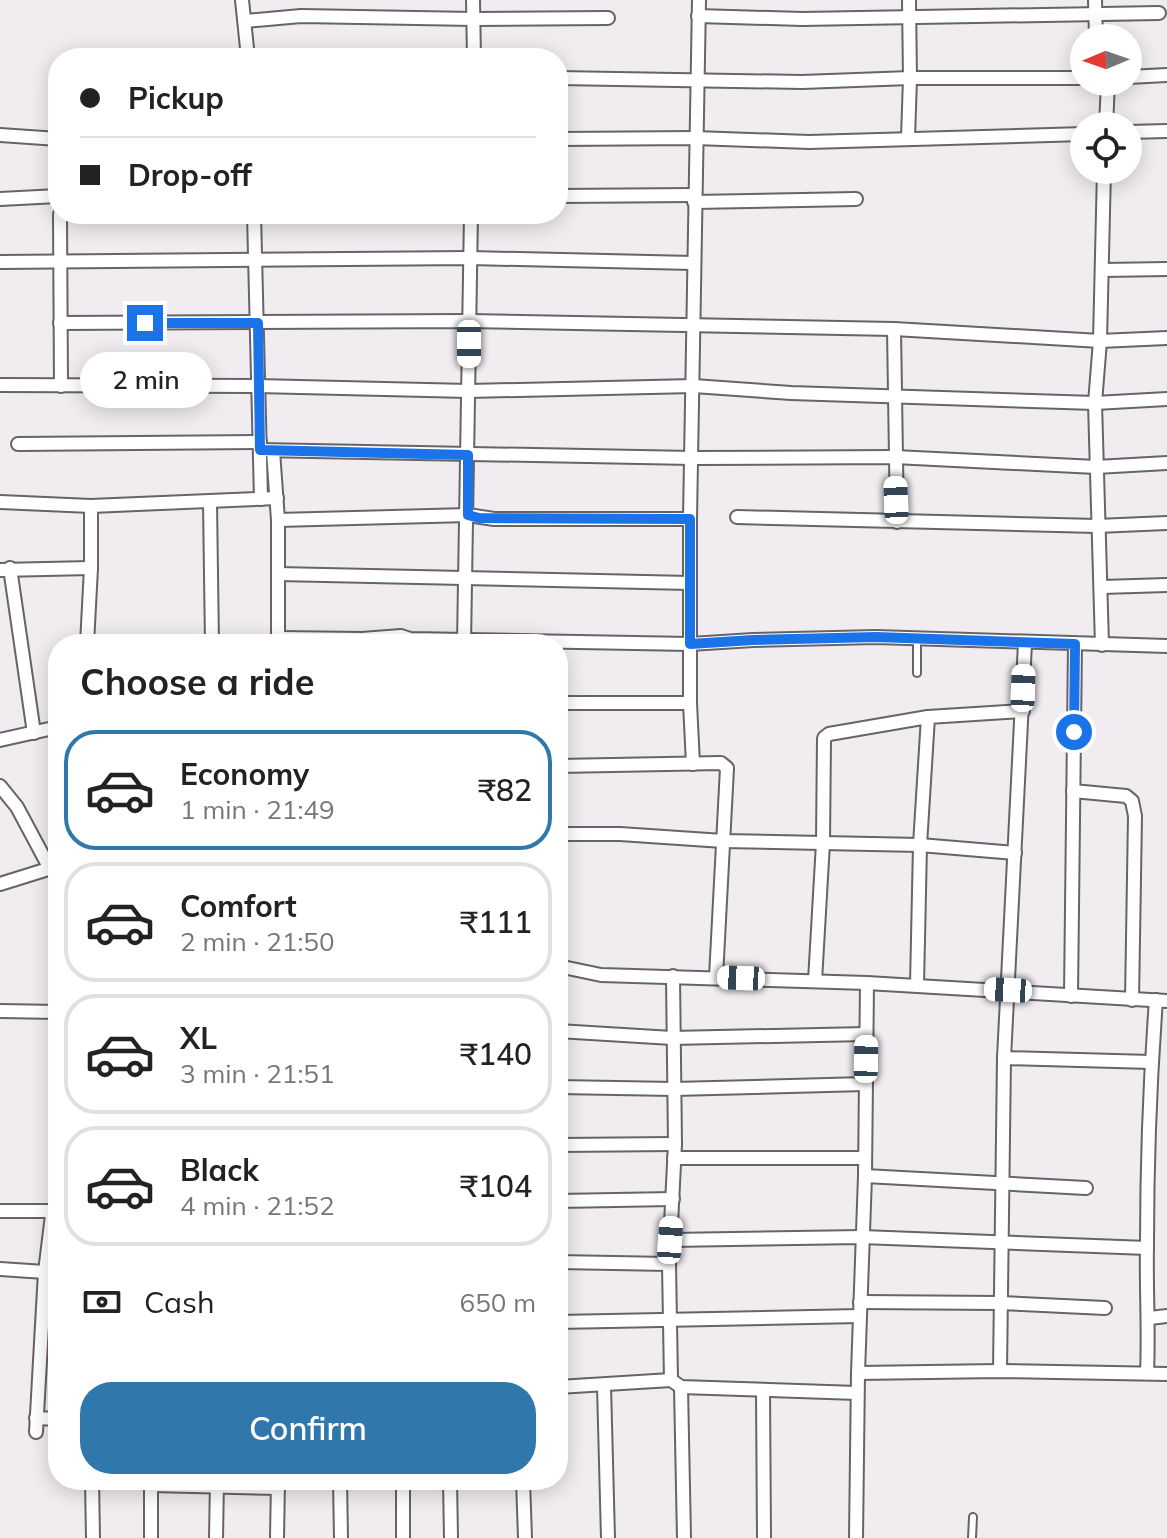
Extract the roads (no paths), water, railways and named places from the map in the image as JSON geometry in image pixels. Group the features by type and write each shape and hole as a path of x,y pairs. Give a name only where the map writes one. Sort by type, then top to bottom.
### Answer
{"street":[{"path":"242,0 247,48"},
{"path":"473,0 474,48"},
{"path":"693,764 690,519 699,0"},
{"path":"908,138 909,0"},
{"path":"1095,0 1096,24"},
{"path":"698,16 1096,16 1159,13"},
{"path":"246,21 301,16 608,18"},
{"path":"1142,76 1167,75"},
{"path":"568,78 802,82 1070,78"},
{"path":"1142,132 1167,131"},
{"path":"568,139 695,138 809,142 1070,134"},
{"path":"0,135 48,138"},
{"path":"1102,645 1095,403 1103,270 1104,184"},
{"path":"568,196 856,199"},
{"path":"0,199 48,197"},
{"path":"60,224 61,386"},
{"path":"255,224 257,386 264,448 277,498 278,634"},
{"path":"464,634 471,224"},
{"path":"0,262 470,258 693,263"},
{"path":"1103,270 1167,269"},
{"path":"60,323 469,321 894,329 1100,341 1167,338"},
{"path":"894,329 897,522"},
{"path":"0,385 469,391 694,386 791,393 1095,403 1167,399"},
{"path":"18,444 468,455 895,457 1096,467 1167,463"},
{"path":"261,499 264,448"},
{"path":"0,502 91,506 277,498"},
{"path":"210,503 212,634"},
{"path":"88,634 91,506"},
{"path":"278,520 468,515 494,519 690,519"},
{"path":"737,517 1097,526 1167,523"},
{"path":"34,733 5,569 91,568"},
{"path":"278,574 690,583"},
{"path":"1102,587 1167,585"},
{"path":"568,643 917,639 1167,646"},
{"path":"1000,1371 1004,1058 1025,643"},
{"path":"1071,996 1075,644"},
{"path":"568,703 690,703"},
{"path":"815,981 823,843 824,738 829,734 928,717 1023,711"},
{"path":"917,985 920,845 928,717"},
{"path":"0,740 48,730"},
{"path":"568,766 721,763 727,768 716,977"},
{"path":"0,786 17,807 48,865 45,870 0,884"},
{"path":"1073,791 1126,796 1132,801 1135,816 1132,1000"},
{"path":"568,834 920,845 1015,853"},
{"path":"568,968 601,975 917,985 1161,1001 1151,1062 1147,1373"},
{"path":"673,976 675,1144 669,1321 676,1383 684,1538"},
{"path":"856,1538 867,983"},
{"path":"0,1011 48,1012"},
{"path":"568,1032 672,1038 866,1034"},
{"path":"1004,1058 1151,1062"},
{"path":"568,1087 674,1089 865,1084"},
{"path":"568,1145 675,1144"},
{"path":"674,1158 865,1158"},
{"path":"865,1176 1086,1188"},
{"path":"568,1201 673,1199"},
{"path":"0,1211 48,1211"},
{"path":"670,1240 862,1237 1147,1248"},
{"path":"36,1432 48,1261"},
{"path":"568,1262 669,1264"},
{"path":"0,1269 45,1272"},
{"path":"860,1302 1000,1303 1105,1308"},
{"path":"568,1322 860,1316"},
{"path":"1150,1318 1167,1316"},
{"path":"858,1373 1000,1371 1167,1374"},
{"path":"568,1387 676,1383 857,1393"},
{"path":"604,1386 608,1538"},
{"path":"763,1390 764,1538"},
{"path":"36,1418 48,1419"},
{"path":"92,1490 93,1538"},
{"path":"151,1490 151,1538"},
{"path":"216,1538 217,1490"},
{"path":"277,1538 278,1490"},
{"path":"340,1490 341,1538"},
{"path":"403,1490 403,1538"},
{"path":"450,1490 451,1538"},
{"path":"523,1490 525,1538"}],"lane":[{"path":"917,639 917,673"},
{"path":"972,1538 973,1517"}]}
